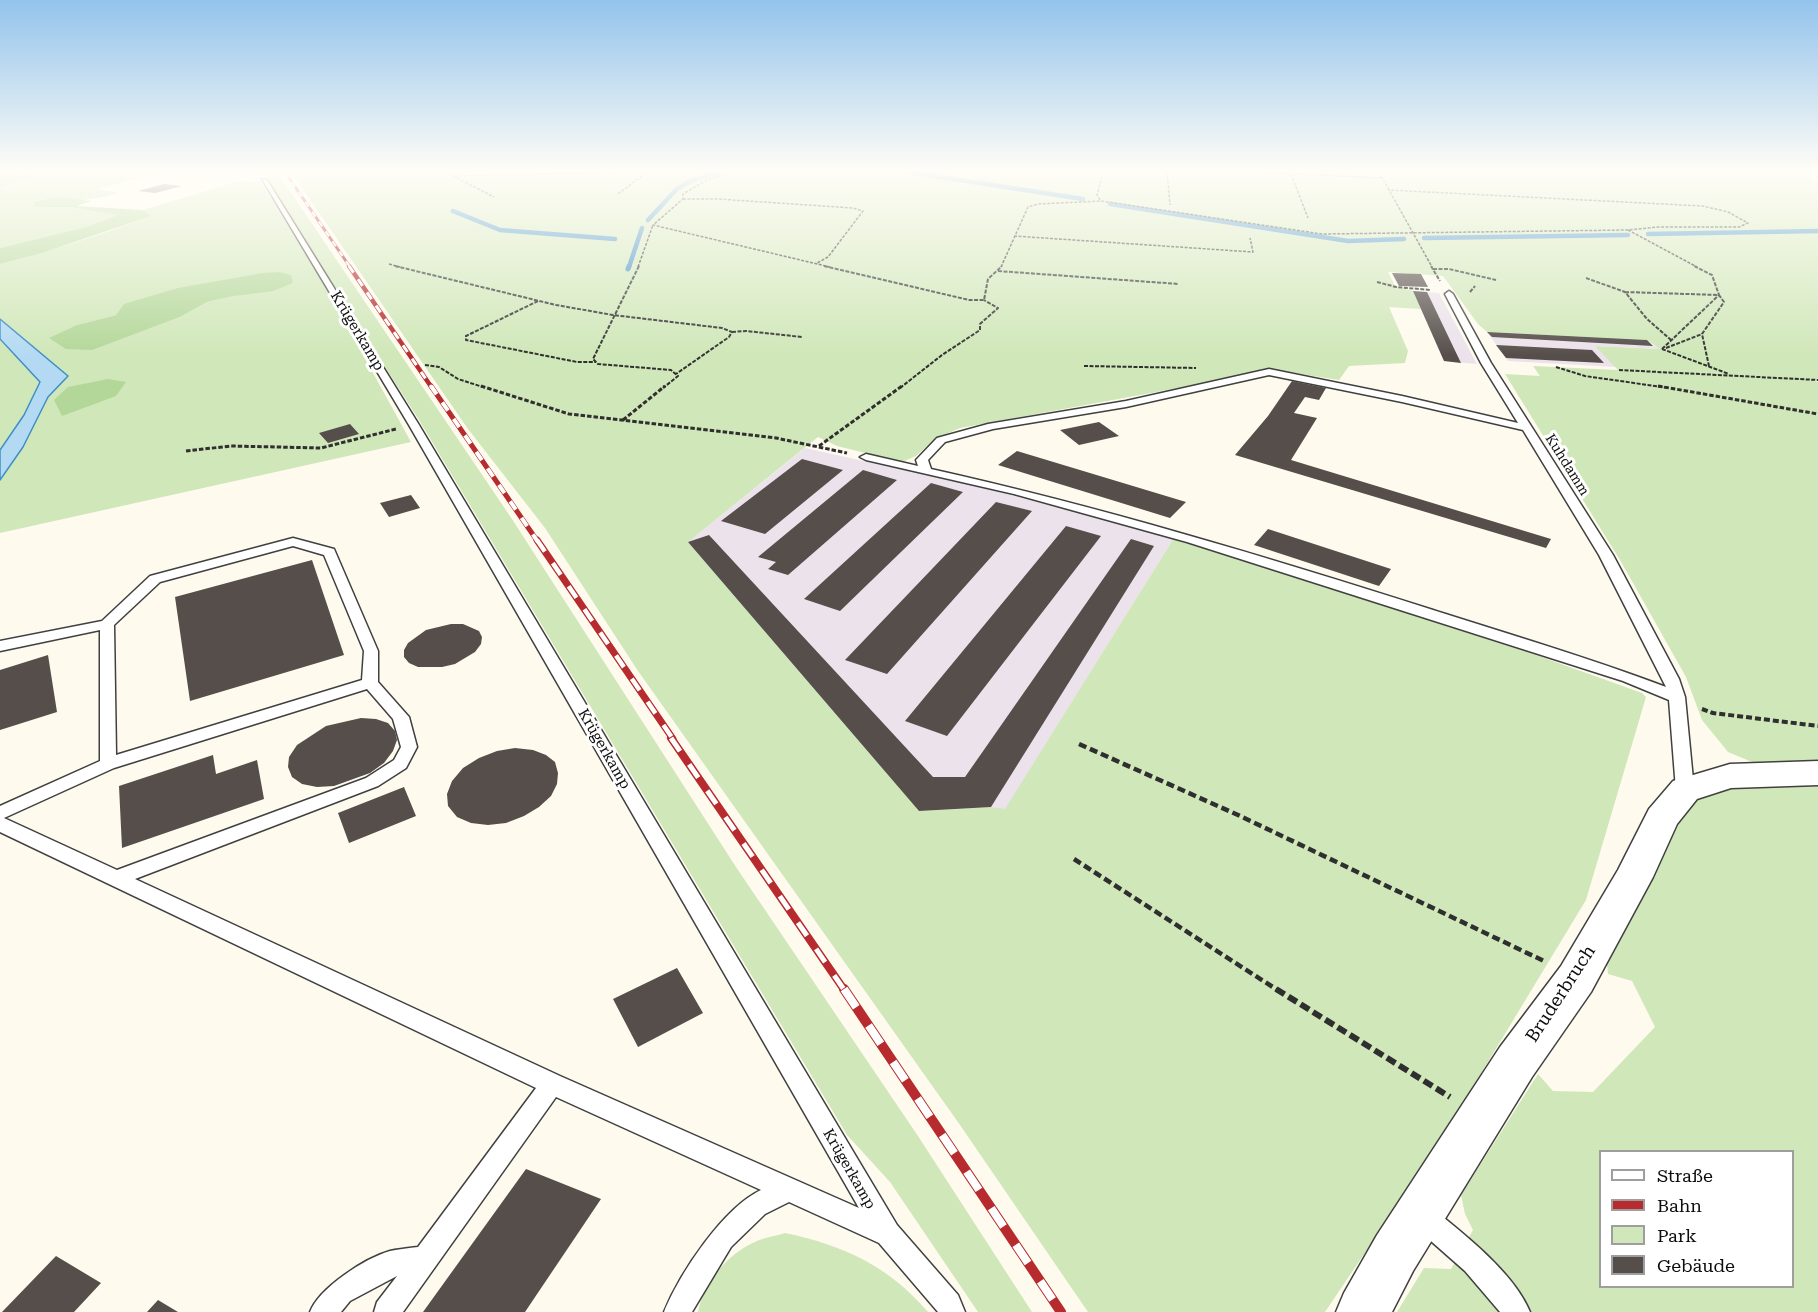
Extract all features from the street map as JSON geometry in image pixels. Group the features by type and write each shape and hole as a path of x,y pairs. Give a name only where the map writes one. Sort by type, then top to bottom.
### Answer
{"street":[{"path":"1685,790 1730,776 1818,773"},
{"name":"Bruderbruch","path":"1363,1312 1419,1214 1516,1062 1576,979 1591,948 1634,877 1662,819 1685,790"}],"lane":[{"name":"Krügerkamp","path":"297,233 414,425 888,1234 949,1304 952,1312"},
{"name":"Kuhdamm","path":"1448,293 1486,363 1606,555 1671,679 1677,697 1685,790"},
{"path":"926,471 922,460 941,440 992,426 1126,404 1269,372 1402,399 1526,428"},
{"path":"866,457 982,483 1171,533 1628,678 1677,697"},
{"path":"0,646 107,624 155,579 293,542 329,552 371,651 370,683 401,717 409,747 400,764 372,782 117,878"},
{"path":"107,624 108,764"},
{"path":"0,813 108,764 370,683"},
{"path":"0,824 552,1084 888,1234"},
{"path":"387,1312 552,1084"},
{"path":"677,1312 722,1238 756,1205 788,1190"},
{"path":"1419,1214 1453,1241 1501,1290 1517,1312"},
{"path":"322,1312 342,1292 390,1264 424,1259"}],"path":[{"path":"596,362 593,359 638,267 650,233"},
{"path":"687,233 969,300 984,300 998,308 980,324 980,330 973,337 950,349 845,429 818,446"},
{"path":"816,264 828,258 846,233"},
{"path":"984,300 988,279 997,271 1015,233"},
{"path":"1317,233 1455,233"},
{"path":"1634,233 1712,275 1724,302 1702,334 1662,349"},
{"path":"1413,234 1448,293"},
{"path":"1014,236 1253,252 1250,238"},
{"path":"389,264 447,281 613,315 722,328 732,332 746,331 802,337"},
{"path":"1432,268 1449,269 1496,280"},
{"path":"997,271 1179,284"},
{"path":"1586,278 1625,292 1719,295"},
{"path":"1377,282 1396,287 1448,293"},
{"path":"1625,292 1647,319 1671,340"},
{"path":"1662,349 1719,295"},
{"path":"539,300 466,336 466,340 577,362 670,370 678,376 622,420"},
{"path":"675,374 712,349 732,332"},
{"path":"1702,334 1708,366"},
{"path":"1662,349 1733,376"},
{"path":"425,365 439,367 458,378 569,414 776,438 866,457"},
{"path":"1084,366 1196,368"},
{"path":"1556,367 1585,376 1692,391 1818,414"},
{"path":"1619,370 1818,380"},
{"path":"186,451 231,446 321,448 414,425"},
{"path":"1677,697 1713,713 1818,726"},
{"path":"1079,744 1259,825 1535,956 1576,979"},
{"path":"1074,859 1266,983 1482,1116"}],"shaded area":[{"path":"1413,291 1439,293 1477,364 1444,361"},
{"path":"1487,332 1647,340 1662,349 1596,346 1616,367 1508,361"},
{"path":"805,448 976,486 1174,538 1005,810 991,807 919,811 688,542"}],"green space":[{"path":"0,233 61,233 0,248"},
{"path":"61,233 100,233 42,253 0,264 0,248"},
{"path":"103,233 292,233 328,291 411,442 0,533 0,480 23,447 48,397 68,376 0,319 0,264","holes":["292,283 207,302 182,316 77,325 116,315"]},
{"path":"299,233 318,233 512,519 736,867 918,1136 1032,1312 978,1312 890,1182 847,1135 419,420"},
{"path":"333,233 1818,233 1818,379 1813,380 1818,382 1818,761 1752,762 1728,752 1702,720 1686,677 1620,560 1505,374 1540,376 1533,366 1618,370 1595,346 1660,349 1647,340 1487,332 1478,324 1443,276 1388,272 1395,286 1413,291 1421,309 1389,307 1408,351 1405,363 1349,366 1339,380 1270,369 1222,380 960,428 935,439 916,456 902,462 837,446 818,437 688,542 919,811 991,807 1005,809 1174,538 1539,656 1642,693 1646,697 1586,900 1437,1146 1325,1312 1088,1312 960,1125 638,671 545,528 468,429"},
{"path":"280,272 291,275 293,283 273,291 207,302 182,316 92,350 66,349 49,338 77,325 116,315 124,304 178,288"},
{"path":"0,339 40,381 24,415 0,450"},
{"path":"108,379 126,382 116,396 62,416 54,400 68,387"},
{"path":"1818,783 1818,1312 1397,1312 1424,1268 1451,1269 1473,1230 1465,1214 1461,1195 1538,1074 1553,1091 1593,1092 1655,1027 1632,981 1608,974 1607,964 1623,919 1671,824 1698,799 1714,792 1740,787"},
{"path":"785,1233 826,1244 864,1260 897,1282 928,1312 698,1312 706,1290 727,1261 746,1246 764,1238"}],"water":[{"path":"0,319 68,376 48,397 23,447 0,480 0,450 24,415 40,382 0,339"}],"building":[{"path":"1392,273 1421,274 1428,287 1399,286"},
{"path":"1413,291 1427,292 1461,363 1444,361"},
{"path":"1487,332 1647,340 1653,346 1492,337"},
{"path":"1496,345 1592,350 1604,363 1506,358"},
{"path":"1292,381 1326,388 1319,400 1305,397 1294,413 1317,418 1291,460 1551,539 1546,548 1235,455 1268,416"},
{"path":"1099,422 1119,436 1079,445 1060,430"},
{"path":"350,424 359,434 328,443 319,433"},
{"path":"1017,451 1186,502 1170,518 998,465"},
{"path":"802,459 843,470 765,534 721,521"},
{"path":"863,470 897,480 788,575 768,569 776,562 758,557"},
{"path":"931,483 963,492 840,611 804,599"},
{"path":"411,495 420,508 389,517 380,503"},
{"path":"996,502 1032,511 887,674 845,660"},
{"path":"1066,526 1101,536 947,736 905,721"},
{"path":"1268,529 1391,569 1379,586 1254,545"},
{"path":"709,535 933,777 965,777 1131,539 1154,546 991,807 919,811 688,542"},
{"path":"312,560 344,655 190,701 175,597"},
{"path":"451,624 463,624 479,631 482,637 481,644 475,652 455,664 442,667 418,667 409,663 404,657 404,650 408,643 426,630"},
{"path":"48,655 57,712 0,730 0,670"},
{"path":"361,718 388,723 395,731 397,740 393,751 384,763 370,773 334,786 317,787 302,784 292,777 288,767 289,757 297,745 326,726"},
{"path":"515,748 533,750 546,755 555,762 558,773 557,784 551,796 524,816 506,823 488,825 471,823 457,817 448,806 447,794 452,781 463,768 479,758 497,751"},
{"path":"213,755 216,774 257,760 264,799 122,848 119,786"},
{"path":"404,787 416,816 349,843 338,813"},
{"path":"677,968 703,1013 638,1047 613,999"},
{"path":"526,1169 601,1199 525,1312 423,1312"},
{"path":"56,1256 101,1283 74,1312 2,1312"},
{"path":"158,1300 178,1312 147,1312"}],"waterway":[{"path":"541,233 615,239"},
{"path":"629,267 640,233"},
{"path":"1298,233 1348,241 1404,239"},
{"path":"1648,234 1692,233"},
{"path":"1424,238 1628,235"}],"railway":[{"path":"327,233 350,267"},
{"path":"349,266 432,388"},
{"path":"431,386 538,542"},
{"path":"537,540 673,739"},
{"path":"671,738 845,991"},
{"path":"844,989 1061,1312"}]}
